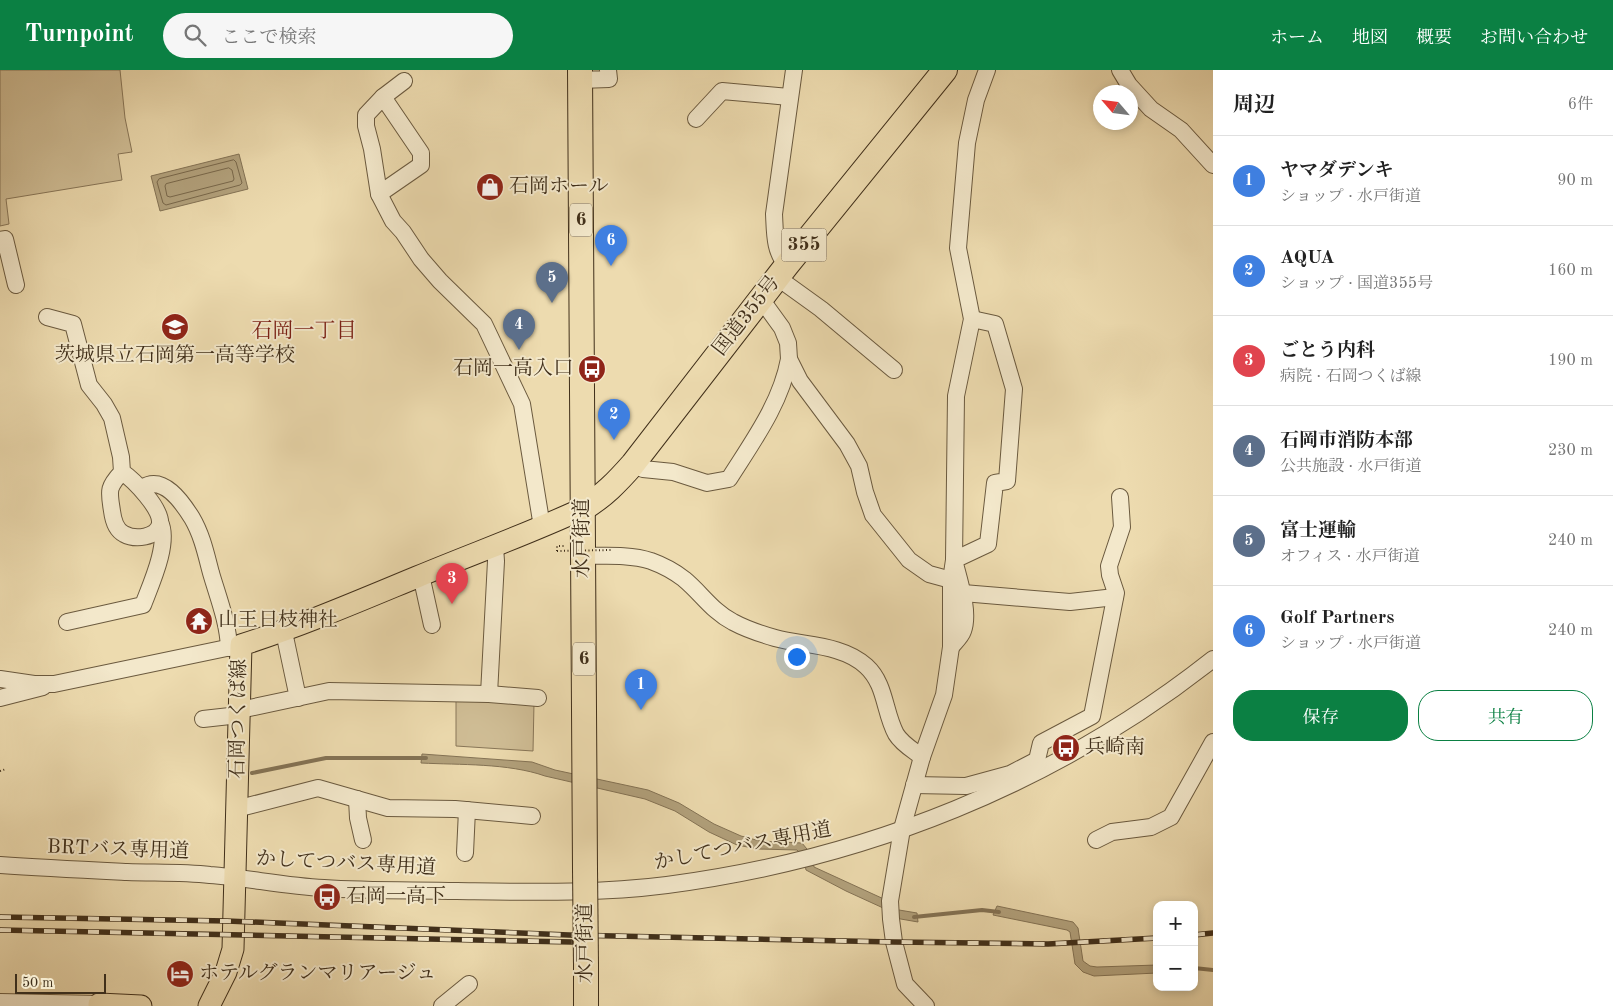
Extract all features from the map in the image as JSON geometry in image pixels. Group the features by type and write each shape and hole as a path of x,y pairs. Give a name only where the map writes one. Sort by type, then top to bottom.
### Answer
{"highway":[{"name":"国道355号","path":"582,509 602,496 633,464 782,271 944,70"},
{"name":"水戸街道","path":"580,75 582,509 575,551 585,869 586,1006"}],"main road":[{"name":"石岡つくば線","path":"209,1006 232,956 239,713 235,647 284,632 421,575 495,547 582,509"},
{"path":"99,1005 141,1006"}],"street":[{"path":"580,75 608,79 608,70"},
{"path":"794,70 774,214 775,232 782,271 821,309 894,370"},
{"path":"926,1006 905,984 890,919 891,893 902,829 922,757 944,695 951,647 956,396 972,319 958,248 967,143 976,100 987,70"},
{"path":"1120,70 1129,85 1151,109 1181,130 1213,165"},
{"path":"404,81 366,115 366,126 372,149 379,194 393,221 403,232 421,259 484,324 522,404 542,527"},
{"path":"696,119 722,91 789,97"},
{"path":"379,194 422,165 421,153 384,97"},
{"path":"0,240 5,239 16,285"},
{"path":"633,464 643,469 673,472 707,483 730,479 774,407 788,368 788,343 782,328 761,299"},
{"path":"47,317 73,324 89,386 104,404 112,418 121,457 122,472 114,481 109,491 113,519 117,528 123,534 134,538 150,536 158,530 160,522"},
{"path":"954,560 988,544 995,484 1007,481 1014,389 995,324 972,319"},
{"path":"789,359 800,380 847,444 860,466 865,492 873,516 909,560 929,574 951,580"},
{"path":"67,622 143,606 154,576 164,538 163,528 157,513 142,488 122,472"},
{"path":"0,698 28,692 50,684 235,647 226,626 200,536 192,518 172,491 165,486 146,486 142,488"},
{"path":"914,785 966,786 1010,774 1037,760 1041,743 1092,716 1116,593 1109,566 1122,527 1120,497"},
{"path":"489,694 496,560 495,547"},
{"path":"575,551 648,560 685,579 721,615 752,630 776,638 838,652 859,661 872,672 878,682 896,735 903,743 922,757"},
{"path":"951,647 963,634 965,623 963,593 954,560"},
{"path":"421,575 432,625"},
{"path":"963,593 1070,602 1115,597"},
{"path":"284,632 298,698"},
{"name":"かしてつバス専用道","path":"234,878 336,889 526,892 640,887 713,878 795,861 846,848 921,823 1029,777 1150,707 1213,659"},
{"path":"0,679 50,684"},
{"path":"203,719 239,713 329,691 489,694 538,698"},
{"path":"1096,840 1112,832 1151,827 1171,817 1213,742"},
{"path":"236,809 318,788 388,808 467,810 532,816"},
{"path":"357,799 358,818 364,840"},
{"path":"465,852 467,810"},
{"name":"BRTバス専用道","path":"0,865 210,875 234,878"},
{"path":"442,1006 469,984"},
{"path":"0,1002 99,1005"}],"path":[{"path":"575,551 557,546 557,551 611,550"},
{"path":"0,771 6,769"}],"shaded area":[{"path":"0,70 120,70 125,118 132,152 118,154 122,180 6,199 9,224 0,226"},
{"path":"456,701 534,703 533,751 456,746"}],"water":[{"path":"239,154 248,189 160,211 151,176"},
{"path":"422,754 532,762 555,770 648,790 679,803 714,824 741,836 760,841 802,843 811,854 814,867 886,900 899,910 917,913 918,922 895,918 881,907 806,870 803,856 797,850 758,849 737,845 709,832 675,811 645,799 516,769 484,765 421,763"},
{"path":"997,906 1073,922 1078,928 1083,961 1090,966 1153,965 1153,973 1094,976 1083,972 1075,964 1070,932 1067,930 993,915"}],"waterway":[{"path":"252,773 326,758 426,758"},
{"path":"914,917 982,910 999,912"},
{"path":"1198,968 1213,970"}],"railway":[{"path":"0,917 227,921 569,935 894,942 1048,944 1153,938"},
{"path":"0,930 572,942"},
{"path":"1198,935 1213,933"}],"place":[{"name":"石岡ホール","path":"490,187"},
{"name":"Golf Partners","path":"611,266"},
{"name":"富士運輸","path":"552,303"},
{"name":"茨城県立石岡第一高等学校","path":"175,327"},
{"name":"石岡市消防本部","path":"519,350"},
{"name":"石岡一高入口","path":"592,369"},
{"name":"AQUA","path":"614,440"},
{"name":"ごとう内科","path":"452,604"},
{"name":"山王日枝神社","path":"199,621"},
{"name":"ヤマダデンキ","path":"641,710"},
{"name":"兵崎南","path":"1066,748"},
{"name":"石岡一高下","path":"327,897"},
{"name":"ホテルグランマリアージュ","path":"180,974"}],"district":[{"name":"石岡一丁目","path":"304,331"}]}
